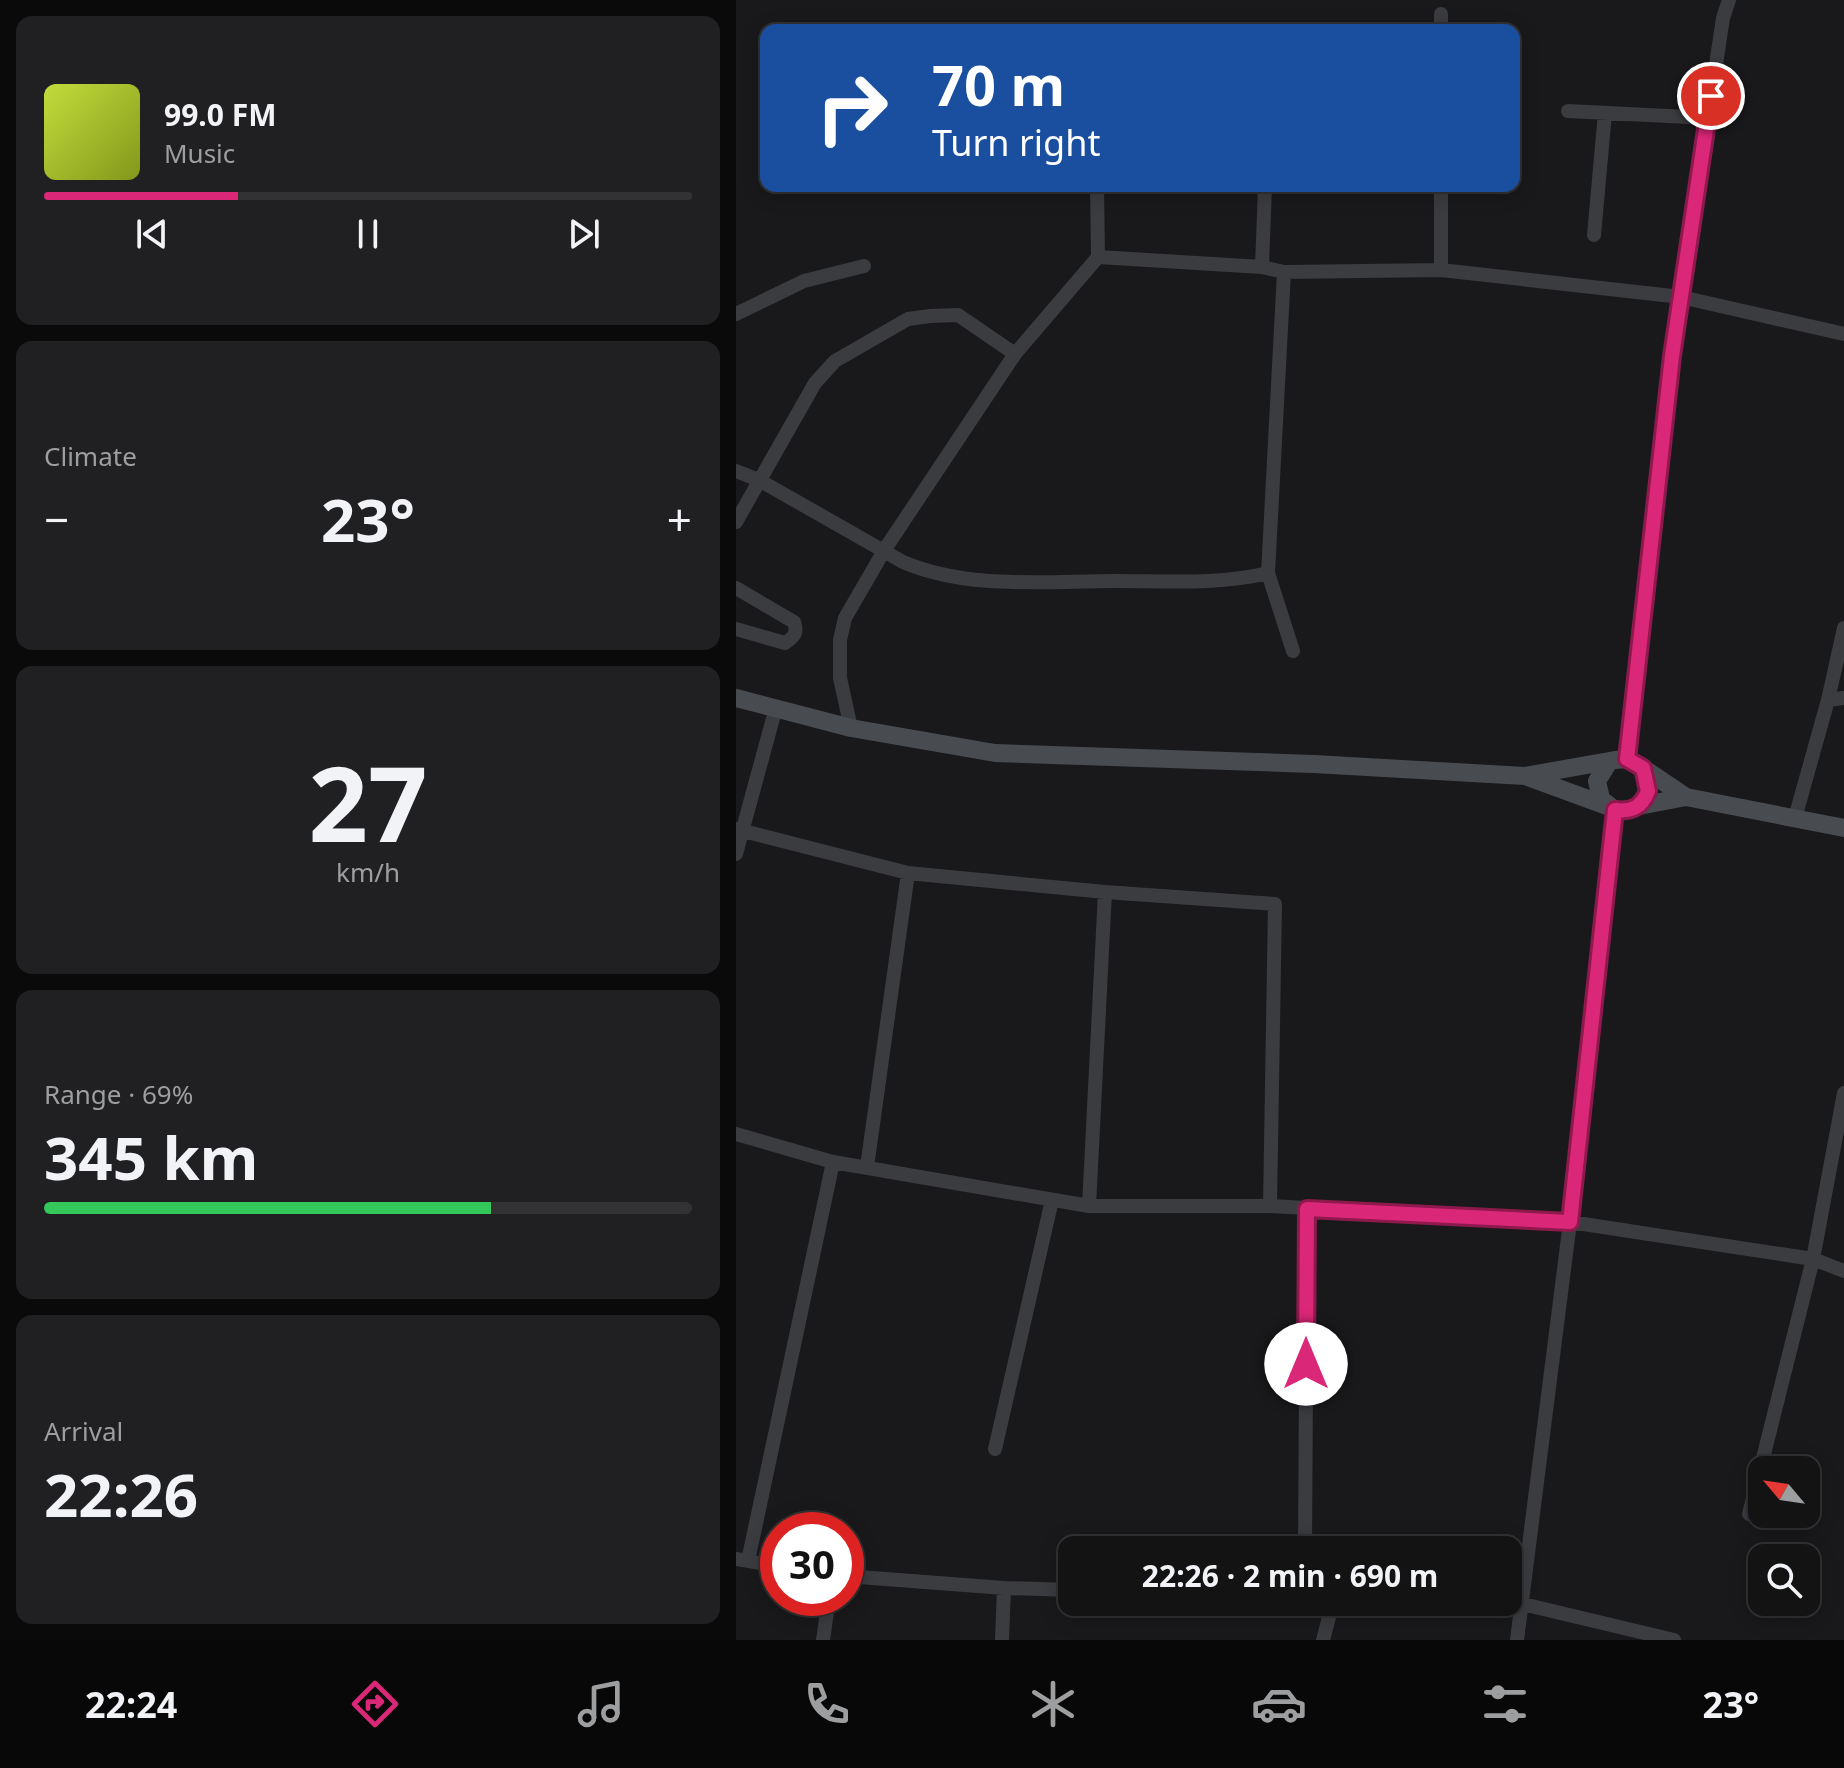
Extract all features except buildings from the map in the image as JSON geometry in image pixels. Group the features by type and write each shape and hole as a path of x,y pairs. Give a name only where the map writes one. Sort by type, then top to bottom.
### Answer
{"street":[{"path":"1639,806 1648,791 1627,763 1681,297 1729,0"},
{"path":"1441,14 1441,24"},
{"path":"1568,111 1708,118"},
{"path":"1594,235 1605,113"},
{"path":"851,728 840,678 840,640 845,618 885,549 1015,354 1098,257 1097,192"},
{"path":"1262,267 1265,192"},
{"path":"1441,192 1441,270"},
{"path":"1098,257 1262,267 1284,272 1441,270 1681,297 1844,334"},
{"path":"736,314 804,281 864,266"},
{"path":"1284,272 1268,573 1293,651"},
{"path":"736,522 815,383 835,361 908,319 958,315 1015,354"},
{"path":"736,471 759,480 903,562 925,571 972,581 1226,580 1268,573"},
{"path":"736,588 794,622 796,629 794,636 785,643 736,629"},
{"path":"1795,818 1828,700 1844,628"},
{"path":"736,698 775,711 851,728 995,753 1314,764 1525,776 1627,763 1686,797 1844,828"},
{"path":"1828,700 1844,698"},
{"path":"736,854 739,830 775,711"},
{"path":"1611,808 1601,799 1597,781 1627,763"},
{"path":"1525,776 1624,811 1686,797"},
{"path":"1517,1640 1570,1222 1611,808"},
{"path":"739,830 908,873 1275,904 1270,1206"},
{"path":"867,1167 908,873"},
{"path":"1089,1206 1105,892"},
{"path":"1764,1456 1813,1259 1844,1093"},
{"path":"736,1134 833,1162 1089,1206 1270,1206 1570,1222 1813,1259 1844,1271"},
{"path":"742,1560 833,1162"},
{"path":"995,1449 1052,1200"},
{"path":"1305,1536 1307,1209"},
{"path":"864,1577 1058,1590"},
{"path":"1002,1640 1004,1588"},
{"path":"1523,1604 1637,1636 1674,1640"},
{"path":"823,1640 826,1616"},
{"path":"1323,1640 1329,1616"}],"route":[{"path":"1306,1364 1307,1209 1382,1210 1570,1222 1615,810 1624,811 1639,806 1648,791 1643,768 1627,759 1672,356 1711,96"}]}
